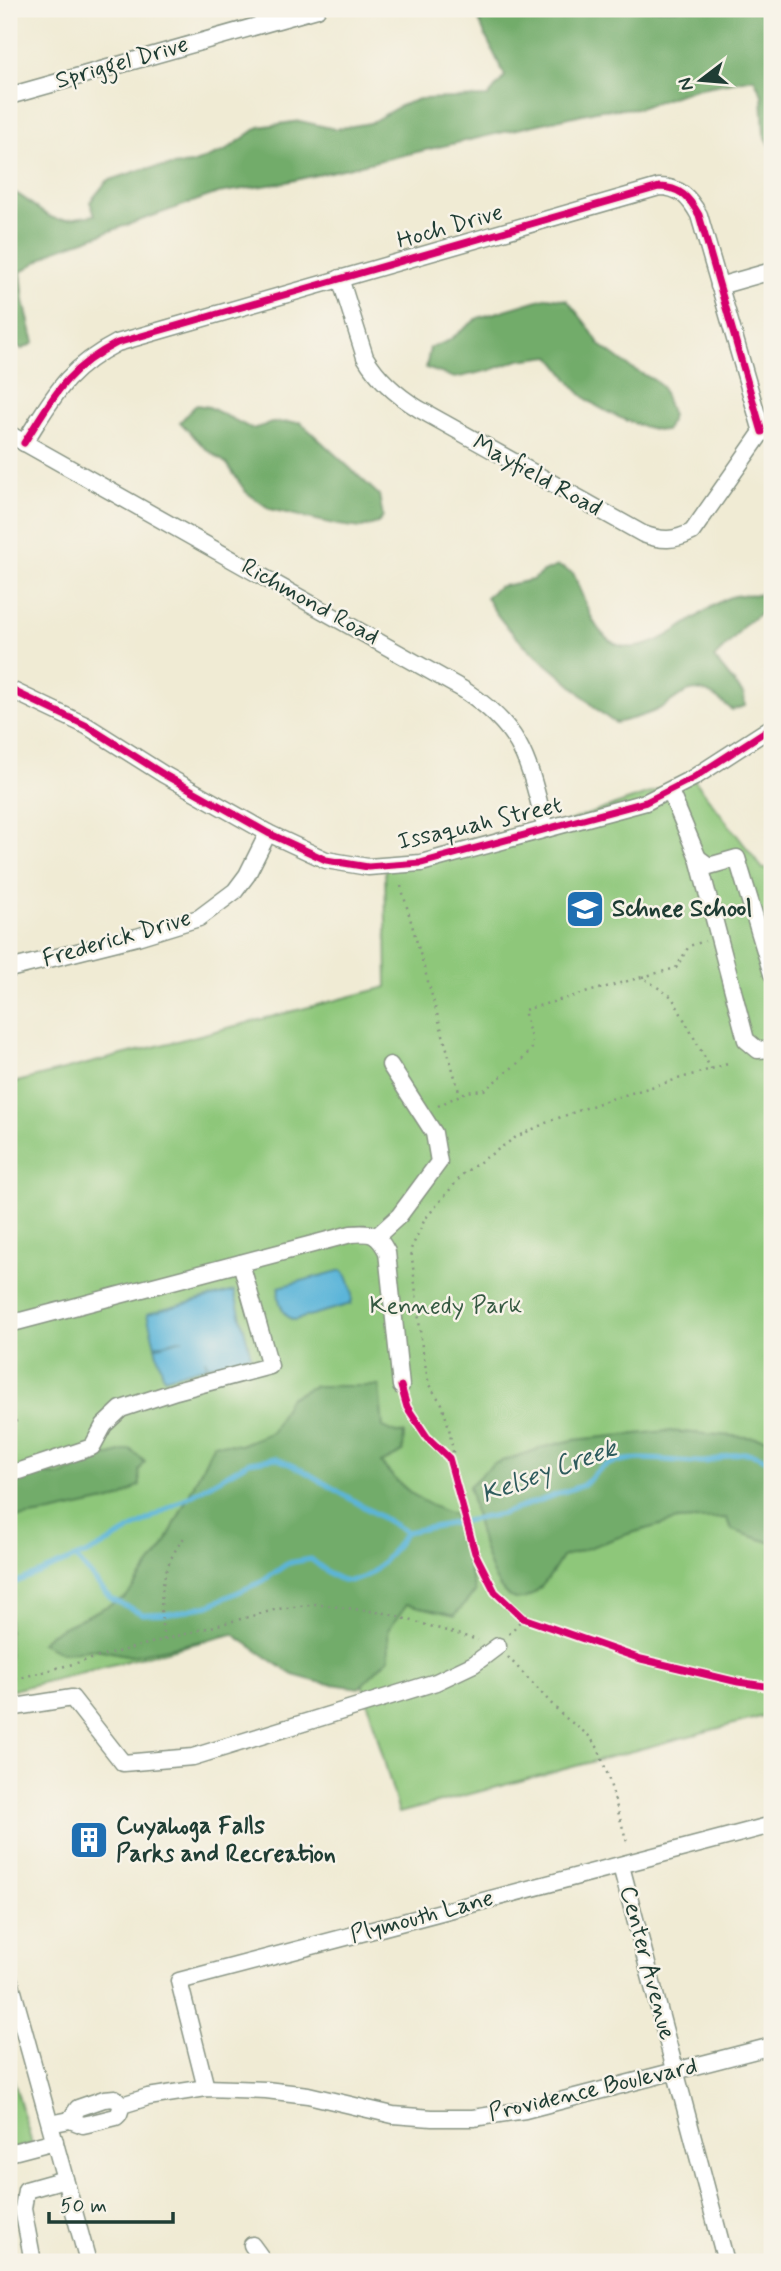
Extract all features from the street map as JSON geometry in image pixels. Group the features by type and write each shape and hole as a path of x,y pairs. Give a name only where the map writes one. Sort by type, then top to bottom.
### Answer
{"street":[{"name":"Spriggel Drive","path":"9,96 317,9"},
{"name":"Hoch Drive","path":"24,443 61,384 83,363 115,344 659,187 681,191 699,215 767,434"},
{"path":"719,286 772,271"},
{"name":"Mayfield Road","path":"340,278 365,356 391,390 419,409 643,534 668,540 677,539 692,531 767,434"},
{"name":"Richmond Road","path":"9,434 464,690 491,708 522,749 545,829"},
{"name":"Issaquah Street","path":"9,689 87,726 163,774 268,833 326,860 368,867 421,863 646,802 670,791 772,727"},
{"path":"670,791 698,858 746,1040 758,1050 772,1048"},
{"name":"Frederick Drive","path":"9,969 137,937 199,918 235,891 247,875 268,833"},
{"path":"698,858 709,866 737,858 772,974"},
{"path":"376,1237 399,1216 439,1162 434,1133 390,1065"},
{"path":"9,1324 351,1234 369,1232 380,1239 387,1252 401,1386"},
{"path":"9,1472 92,1447 103,1425 121,1409 176,1391 271,1366 241,1263"},
{"path":"9,1708 72,1698 123,1763 193,1757 436,1682 474,1664 498,1646"},
{"name":"Plymouth Lane","path":"206,2088 179,1981 772,1825"},
{"name":"Center Avenue","path":"627,1864 675,2070 726,2262"},
{"path":"9,1977 88,2262"},
{"name":"Providence Boulevard","path":"50,2124 71,2120 83,2125 116,2117 122,2105 148,2097 206,2088 266,2090 308,2095 393,2115 473,2118 525,2110 772,2046"},
{"path":"9,2154 55,2141"},
{"path":"9,2195 65,2179"},
{"path":"26,2190 23,2209 33,2262"},
{"path":"252,2245 262,2262"}],"path":[{"path":"401,886 460,1095"},
{"path":"422,1114 460,1095 484,1090 523,1059 533,1047 524,1010 676,968 687,951"},
{"path":"642,977 672,997 711,1069"},
{"path":"449,1458 453,1452 449,1429 442,1404 429,1384 424,1359 411,1249 425,1219 464,1173 516,1137 607,1100 731,1063"},
{"path":"9,1423 17,1421"},
{"path":"442,1451 449,1458 453,1469"},
{"path":"163,1638 159,1608 167,1569 173,1551 184,1538"},
{"path":"9,1681 278,1609 316,1604 385,1613 498,1646 562,1715 587,1735 598,1748 607,1773 627,1864"},
{"path":"513,1609 523,1618 536,1623"},
{"path":"498,1646 523,1618"}],"green space":[{"path":"475,9 772,9 772,148 764,134 762,95 754,78 695,89 639,108 600,110 282,183 218,193 56,250 21,272 24,301 34,343 22,349 9,342 9,190 56,219 95,215 90,202 107,181 143,169 192,164 225,151 259,127 300,121 335,129 370,123 419,99 488,97 505,76"},
{"path":"548,297 567,300 600,345 662,387 672,416 666,431 633,423 598,407 577,390 550,356 519,360 455,378 426,368 430,348 448,341 478,318"},
{"path":"196,405 209,407 252,429 272,423 300,422 379,495 383,517 378,523 362,528 270,509 246,492 227,464 205,448 180,422"},
{"path":"558,566 573,573 600,631 614,643 629,647 646,645 663,638 723,600 741,595 760,595 772,574 772,605 744,625 714,658 744,695 745,706 732,710 709,693 697,690 683,694 654,711 633,719 616,723 603,715 513,633 486,597 498,587 532,580"},
{"name":"Kennedy Park","path":"693,778 763,869 772,867 772,1714 399,1813 343,1616 249,1630 9,1691 9,1084 387,987 385,866 546,829"},
{"path":"314,1386 379,1386 383,1427 396,1433 404,1433 403,1452 381,1463 414,1495 455,1515 475,1592 455,1615 407,1604 388,1630 389,1658 359,1688 293,1675 233,1634 131,1656 96,1649 62,1653 41,1643 51,1633 126,1597 163,1548 214,1443 240,1445 272,1432 289,1398"},
{"path":"667,1431 772,1439 772,1543 732,1530 726,1518 678,1520 562,1557 541,1587 523,1599 508,1596 497,1582 487,1560 469,1486 493,1464 548,1446 573,1440"},
{"path":"130,1449 145,1462 139,1471 140,1485 120,1498 9,1519 9,1480 33,1473 60,1476 103,1457"},
{"path":"13,2078 32,2144 9,2150 9,2080"}],"water":[{"path":"342,1270 351,1286 351,1304 295,1320 287,1316 280,1302 279,1287"},
{"path":"234,1291 251,1355 208,1366 205,1359 207,1366 164,1378 155,1347 183,1339 155,1346 147,1314"}],"waterway":[{"name":"Kelsey Creek","path":"9,1585 97,1549 249,1462 276,1458 304,1471 406,1532 502,1514 583,1485 603,1467 626,1460 705,1462 746,1453 758,1455 772,1463"},
{"path":"76,1558 111,1599 143,1614 175,1613 209,1605 263,1581 288,1563 311,1559 339,1579 363,1578 380,1565 406,1532"}],"cycle path":[{"path":"24,443 53,398 73,374 117,343 659,187 683,194 699,215 762,432"},
{"path":"9,689 87,726 163,774 268,833 326,860 368,867 421,863 646,802 693,778 772,727"},
{"path":"401,1386 407,1407 427,1437 449,1458 475,1553 495,1592 523,1618 641,1659 738,1682 772,1687"}],"place":[{"name":"Schnee School","path":"585,909"},
{"name":"Cuyahoga Falls Parks and Recreation","path":"89,1840"}]}
